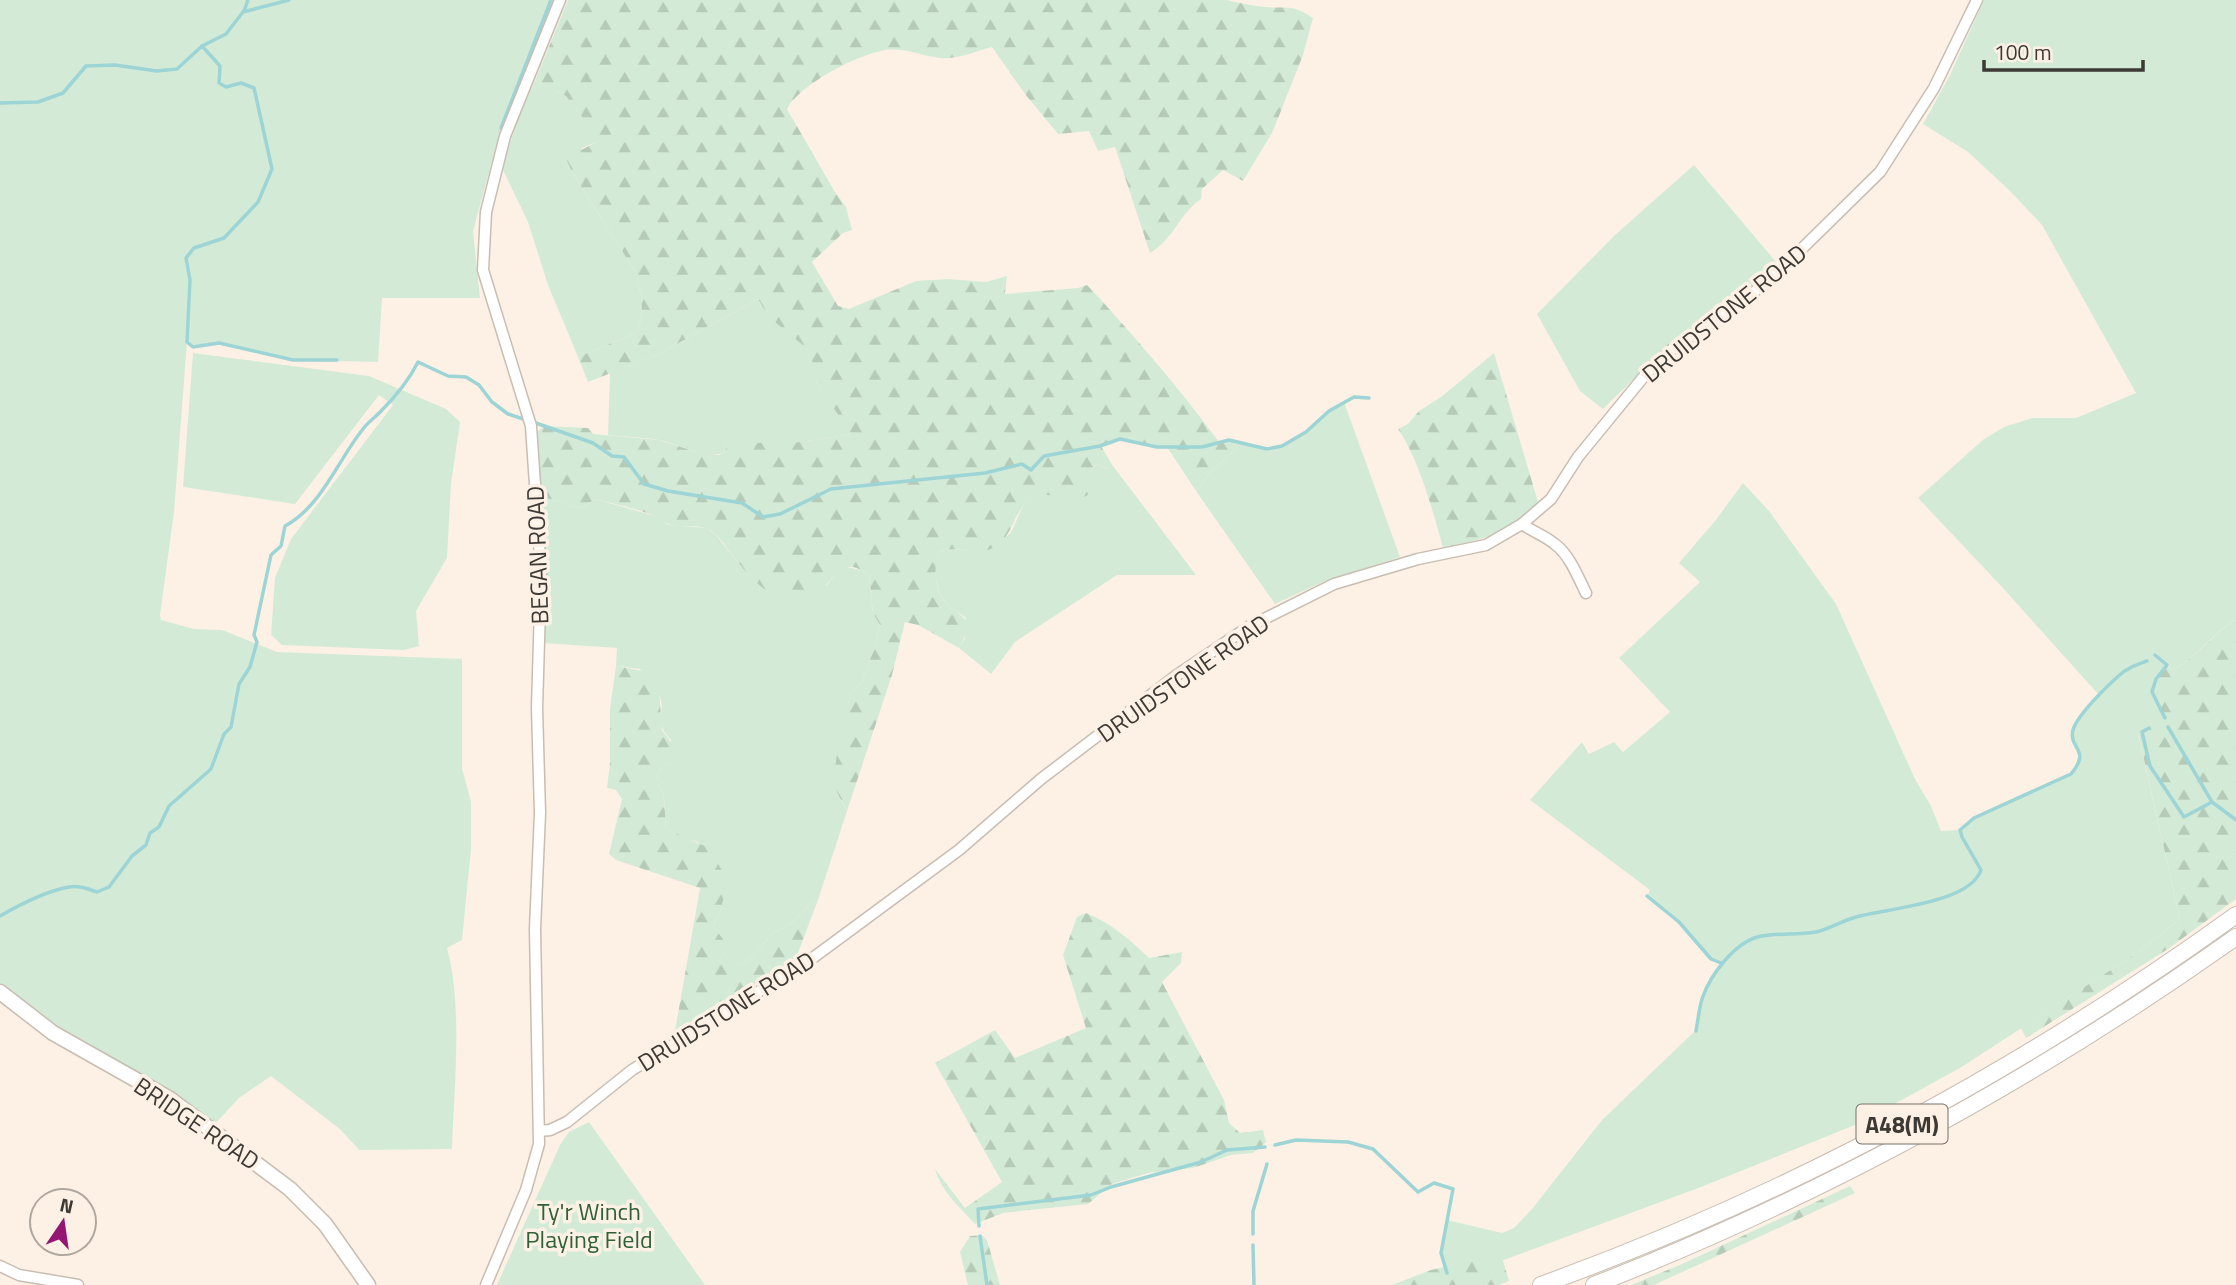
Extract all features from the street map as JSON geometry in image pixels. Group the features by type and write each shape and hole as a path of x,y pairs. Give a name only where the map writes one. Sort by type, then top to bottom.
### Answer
{"highway":[{"name":"A48(M)","path":"1541,1285 1698,1222 1809,1171 1912,1119 2074,1024 2236,915"},
{"name":"A48(M)","path":"1594,1285 1766,1212 1923,1134 2002,1090 2094,1033 2236,937"}],"main road":[{"name":"BRIDGE ROAD","path":"0,992 53,1033 170,1099 290,1189 320,1218 368,1285"}],"street":[{"name":"BEGAN ROAD","path":"540,1131 535,929 540,813 537,708 541,550 531,426 483,270 486,212 505,136 560,0"},
{"name":"DRUIDSTONE ROAD","path":"540,1131 550,1130 567,1122 632,1070 810,960 960,850 1041,779 1177,675 1250,626 1334,584 1418,559 1486,545 1522,524 1551,499 1577,457 1650,369 1671,350 1768,282 1880,172 1934,88 1977,0"},
{"path":"1522,524 1556,544 1572,565 1586,593"},
{"path":"486,1285 526,1190 537,1157 540,1131"},
{"path":"0,1266 19,1275 78,1285"}],"green space":[{"path":"0,0 554,0 529,52 501,128 473,231 480,298 382,298 378,362 293,360 219,343 193,347 187,342 174,512 160,615 161,620 194,629 222,630 277,652 462,659 462,768 471,802 471,849 462,940 447,948 452,970 456,1021 452,1149 359,1150 341,1130 271,1076 239,1098 214,1125 127,1066 79,1044 11,995 0,984"},
{"path":"568,0 1227,0 1256,6 1295,9 1313,18 1303,55 1273,131 1243,181 1223,170 1202,189 1201,199 1187,212 1165,241 1150,253 1115,147 1098,151 1089,131 1058,134 1025,94 992,47 946,58 896,50 870,54 815,81 793,100 787,109 846,207 852,230 843,233 812,262 838,306 849,309 916,281 949,279 986,282 1007,276 1005,294 1087,285 1188,401 1219,442 1229,440 1242,443 1207,476 1196,491 1167,447 1120,439 1101,446 1113,466 1108,469 1097,464 1092,469 1099,477 1094,489 1087,496 1070,498 1040,495 1025,504 1004,539 991,549 952,549 939,552 936,571 939,592 945,602 970,626 959,648 918,625 905,622 892,675 847,811 837,791 835,766 850,691 861,685 880,625 873,613 869,575 854,567 844,568 816,593 805,598 787,600 773,595 759,585 708,529 671,525 655,516 595,499 580,507 574,507 542,498 537,432 544,426 588,428 593,434 660,440 693,451 719,455 725,452 727,443 793,443 852,434 817,385 810,351 770,318 758,299 657,355 588,382 578,357 638,332 642,313 636,273 572,172 566,158 600,140 566,96 535,81"},
{"path":"1984,0 2236,0 2236,620 2180,665 2171,670 2168,665 2165,718 2138,734 2180,919 2140,951 1960,1068 1860,1123 1701,1187 1493,1264 1447,1273 1441,1253 1447,1220 1502,1233 1514,1228 1602,1120 1696,1030 1703,997 1721,963 1711,959 1679,922 1647,896 1650,890 1530,800 1582,742 1589,754 1614,742 1623,752 1670,712 1619,658 1700,582 1679,563 1743,483 1769,511 1836,604 1941,831 1961,830 1974,818 2070,774 2079,759 2072,733 2079,718 2099,695 1918,498 1984,439 2004,427 2032,418 2076,418 2136,393 2042,225 1968,152 1923,124 1950,75"},
{"path":"535,81 566,96 601,140 582,148 572,172 636,273 641,295 642,313 638,332 578,357 548,285 528,222 502,168 518,119"},
{"path":"1694,165 1777,263 1758,284 1734,303 1662,354 1603,409 1580,391 1537,314 1615,235"},
{"path":"758,299 771,318 811,351 817,385 853,434 793,443 727,443 725,452 718,454 692,450 659,440 608,435 610,373 657,355"},
{"path":"193,353 369,376 446,409 460,422 451,484 447,558 416,611 419,646 404,650 282,645 271,635 275,578 291,539 393,405 379,395 295,504 183,487"},
{"path":"1494,353 1538,502 1516,521 1495,534 1443,548 1419,470 1398,429 1408,424 1419,411 1441,397"},
{"path":"1344,402 1400,557 1325,581 1275,604 1196,491 1207,476 1242,443 1266,449 1280,447 1300,437"},
{"path":"1097,464 1107,469 1113,466 1196,575 1117,575 1015,642 991,674 959,648 965,638 966,618 947,604 940,594 936,569 939,552 949,549 976,550 1000,541 1013,529 1025,504 1038,495 1086,495 1093,489 1098,477 1092,470"},
{"path":"542,498 574,507 580,507 595,499 655,516 669,525 707,528 764,588 781,598 827,585 840,569 847,567 869,575 873,613 880,625 861,685 850,691 837,779 839,796 847,811 818,900 809,905 792,923 773,933 752,957 741,965 731,963 723,952 723,939 713,926 721,909 698,842 666,830 664,796 657,778 659,770 671,763 671,740 662,728 661,703 657,690 640,669 616,666 617,648 543,643 546,562"},
{"path":"2236,620 2236,899 2168,949 2026,1038 2021,1028 2140,951 2180,919 2138,733 2164,718 2152,692 2156,679 2167,665 2171,670 2180,665"},
{"path":"616,666 649,672 659,688 662,730 674,746 671,763 659,770 657,778 664,796 666,829 707,847 725,875 727,882 721,909 713,926 723,939 723,952 731,962 741,965 752,957 773,933 792,923 809,905 818,900 796,958 674,1037 700,888 616,860 609,854 622,799 616,790 607,788 610,709"},
{"path":"1086,913 1119,932 1149,958 1182,952 1181,963 1162,982 1224,1100 1229,1123 1240,1133 1263,1130 1266,1142 1253,1153 1231,1155 1193,1168 1148,1173 1112,1184 1088,1204 1003,1213 975,1224 947,1192 935,1169 965,1208 1002,1182 935,1063 995,1030 1015,1058 1086,1028 1063,955 1077,917"},
{"name":"Ty'r Winch Playing Field","path":"589,1122 705,1285 497,1285 560,1145 569,1132"},
{"path":"1850,1186 1855,1193 1654,1285 1631,1285 1682,1264"},
{"path":"982,1235 987,1240 1000,1285 968,1285 960,1252 970,1236"},
{"path":"1501,1254 1509,1281 1499,1285 1392,1285 1431,1270"}],"waterway":[{"path":"244,11 248,0"},
{"path":"0,103 38,102 63,93 86,66 115,65 157,71 177,69 202,46 226,34 243,12 289,0"},
{"path":"501,128 551,0"},
{"path":"202,46 220,66 219,83 226,87 241,83 254,88 272,169 258,202 224,238 194,248 186,258 190,280 187,342 193,347 219,343 293,360 337,360"},
{"path":"0,916 60,889 76,887 97,892 109,887 132,856 146,845 150,833 159,827 169,806 211,769 224,734 231,727 239,684 250,667 257,642 254,635 271,555 281,546 285,526 298,518 319,495 354,441 397,393 418,362 448,376 466,377 479,385 492,402 508,414 526,420"},
{"path":"533,422 593,443 612,456 624,457 644,484 668,491 742,503 763,517 780,514 831,489 985,473 1022,464 1031,470 1044,456 1100,446 1120,439 1157,447 1202,447 1229,440 1267,449 1282,446 1306,432 1329,411 1354,397 1369,398"},
{"path":"2155,655 2167,665 2156,679 2152,692 2165,718"},
{"path":"1696,1031 1702,999 1711,980 1725,960 1752,939 1769,935 1816,932 1856,917 1926,903 1961,890 1973,881 1981,870 1960,830 1974,818 2071,774 2077,766 2080,754 2072,736 2073,730 2081,716 2122,673 2147,661"},
{"path":"2168,727 2212,802 2236,820"},
{"path":"2149,728 2142,732 2150,766 2184,817 2212,802"},
{"path":"1647,896 1679,922 1711,959 1721,963"},
{"path":"1275,1145 1296,1140 1348,1142 1373,1149 1418,1192 1434,1183 1453,1189 1441,1253 1447,1273"},
{"path":"979,1226 978,1209 1091,1195 1201,1162 1227,1150 1265,1147"},
{"path":"1253,1234 1253,1211 1267,1164"},
{"path":"980,1236 987,1285"},
{"path":"1253,1245 1254,1285"}]}
